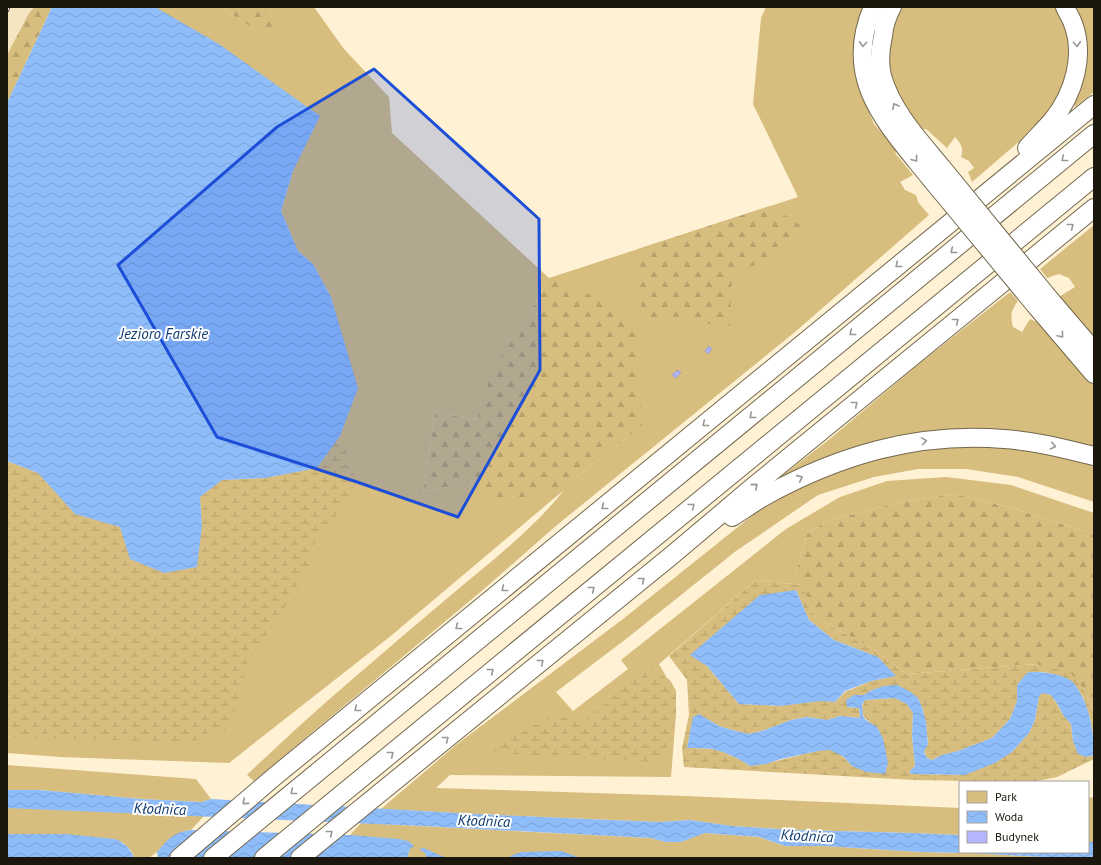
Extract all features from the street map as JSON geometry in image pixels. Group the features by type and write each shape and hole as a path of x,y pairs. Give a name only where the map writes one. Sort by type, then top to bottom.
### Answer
{"highway":[{"path":"873,7 866,26 863,62 872,97 881,114 892,130 937,174 1041,301 1094,374"},
{"path":"892,7 881,43 880,59 882,76 889,95 899,113 918,138 937,174"},
{"path":"982,196 1052,121 1070,91 1078,56 1076,37 1072,22 1065,7"},
{"path":"179,858 274,777 1094,105"},
{"path":"213,858 1094,134"},
{"path":"264,858 1094,177"},
{"path":"300,858 671,556 754,486 1094,208"},
{"path":"1041,301 1094,350"},
{"path":"671,556 762,498 792,482 840,461 877,450 934,439 964,438 1012,440 1048,445 1094,456"}],"highlighted area":[{"path":"374,69 539,219 540,370 458,517 357,482 217,437 118,265 277,127"}],"shaded area":[{"path":"7,7 33,7 7,55"}],"green space":[{"path":"34,7 52,7 7,103 7,55 28,15"},
{"path":"155,7 221,7 275,43 270,7 314,7 344,49 389,97 392,133 549,278 798,197 753,104 761,18 766,7 866,7 860,19 854,52 859,89 874,124 898,151 895,153 913,175 900,182 905,190 916,195 918,202 929,215 795,332 557,525 484,589 254,781 247,775 271,752 319,708 507,548 537,520 564,490 392,635 229,763 60,757 7,753 7,461 120,527 197,567 202,526 200,497 222,480 266,478 317,468 341,334 331,297 313,264 298,251 281,211 293,171","holes":["549,278 642,426 568,484 479,481 423,492 435,412 477,420 524,324"]},
{"path":"221,7 270,7 276,44"},
{"path":"902,7 1057,7 1065,22 1069,46 1069,71 1063,91 1049,112 1028,134 972,182 968,172 974,168 969,161 961,157 962,149 957,139 955,137 947,148 926,129 919,129 900,103 889,63 889,36 896,17"},
{"path":"1074,7 1094,7 1094,92 1075,107 1074,103 1083,80 1086,58"},
{"path":"770,206 802,226 782,256 732,273 730,326 642,317 638,249"},
{"path":"1094,225 1094,341 1057,298 1075,287 1069,278 1059,274 1047,278 1040,269"},
{"path":"549,278 610,303 636,333 642,426 568,484 499,506 479,481 423,492 435,412 477,420 493,368 524,324"},
{"path":"1010,292 1018,301 1012,313 1013,327 1022,332 1030,319 1041,324 1086,378 1094,385 1094,447 1052,437 985,431 778,479 831,438 920,363"},
{"path":"340,436 357,481 341,512 317,533 310,564 278,619 247,662 240,699 225,731 189,742 7,737 7,461 38,473 75,514 120,527 130,559 202,526 200,497 222,480 266,478 316,468"},
{"path":"956,445 1007,447 1060,454 1094,464 1094,502 1018,477 966,469 918,469 874,477 818,495 736,551 626,639 556,692 573,711 628,669 621,660 786,529 840,497 887,481 946,477 1011,485 1094,513 1094,534 1012,508 954,494 901,502 827,521 807,534 796,572 802,585 756,580 659,664 675,692 676,714 671,777 450,775 436,788 686,796 959,808 959,835 796,830 732,826 690,820 659,822 381,809 456,745 623,619 758,511 821,476 901,452"},
{"path":"954,494 1012,508 1094,534 1094,712 1084,689 1036,664 907,674 873,649 815,617 796,572 807,534 827,521 901,502"},
{"path":"756,580 802,585 815,617 873,649 907,674 1036,664 1071,673 1084,689 1094,712 1094,739 1090,718 1083,697 1072,681 1045,672 1031,672 1027,673 1017,685 1017,701 1010,719 992,738 958,751 942,755 932,760 927,758 924,751 928,744 926,722 918,698 872,690 864,695 854,695 847,707 859,708 860,718 840,716 827,720 807,717 791,720 765,730 749,734 719,726 698,714 690,733 687,748 706,748 717,750 741,760 750,766 808,753 830,750 839,754 852,766 877,727 869,722 862,713 865,700 895,698 907,704 913,713 912,736 915,766 909,772 912,774 965,775 1012,752 1029,733 1035,720 1039,696 1042,693 1051,695 1063,715 1071,724 1073,741 1086,757 1094,755 1094,759 1057,777 1037,781 914,780 684,767 682,748 689,715 687,680 669,656","holes":["796,590 809,620 834,640 878,657 895,676 871,681 845,692 835,702 821,700 780,706 739,704 707,666 691,655"]},
{"path":"647,667 670,680 676,691 676,712 671,742 655,762 495,753 494,747 559,714 573,722 585,721"},
{"path":"7,765 196,779 211,799 202,802 141,799 40,790 7,790"},
{"path":"1094,797 1094,842 1089,842 1089,798"},
{"path":"7,808 204,816 191,830 184,831 149,858 134,858 128,847 122,842 7,834"},
{"path":"361,823 650,838 666,842 681,842 704,833 759,837 785,846 823,846 1060,858 407,858 410,849 350,835"}],"water":[{"name":"Jezioro Farskie","path":"52,7 155,7 219,44 320,116 293,171 281,211 298,251 313,264 331,297 358,388 340,436 317,468 266,478 222,480 200,497 202,526 197,567 164,573 130,559 120,527 75,514 38,473 7,461 7,103"},
{"path":"796,590 809,620 834,640 878,657 896,676 871,681 845,691 835,702 821,701 780,706 739,704 707,666 690,655 760,595"},
{"path":"1027,673 1056,674 1070,680 1075,684 1086,704 1092,729 1094,755 1086,757 1078,754 1073,741 1071,724 1063,715 1051,695 1042,693 1039,696 1035,720 1029,733 1012,752 995,763 965,775 912,774 909,772 915,766 912,736 913,713 907,704 895,698 865,700 862,705 863,716 866,720 877,727 883,738 888,763 885,774 866,772 852,766 844,757 830,750 818,751 781,759 766,764 750,766 737,758 717,750 706,748 687,748 693,717 699,714 719,726 749,734 765,730 791,720 807,717 827,720 840,716 860,718 859,708 847,707 846,700 854,695 864,695 872,690 884,686 897,685 909,691 918,698 926,722 928,744 924,752 927,758 932,760 942,755 958,751 992,738 1010,719 1017,701 1017,685"},
{"name":"Kłodnica","path":"7,790 40,790 141,799 202,802 211,799 476,814 659,822 690,820 732,826 796,830 959,835 959,853 823,846 785,846 759,837 705,833 681,842 666,842 650,838 422,826 7,808"},
{"path":"191,830 350,835 399,839 408,841 414,846 410,849 407,858 158,858 157,852 168,840 180,832"},
{"path":"7,834 66,834 115,839 127,846 134,858 7,858"},
{"path":"1089,842 1094,842 1094,858 1060,858 969,853 1089,853"},
{"path":"424,848 449,858 427,858 425,853 419,849"},
{"path":"561,851 581,858 510,858 510,856 521,852"}],"building":[{"path":"709,346 712,349 708,354 705,351"},
{"path":"678,370 681,373 675,378 672,375"}]}
